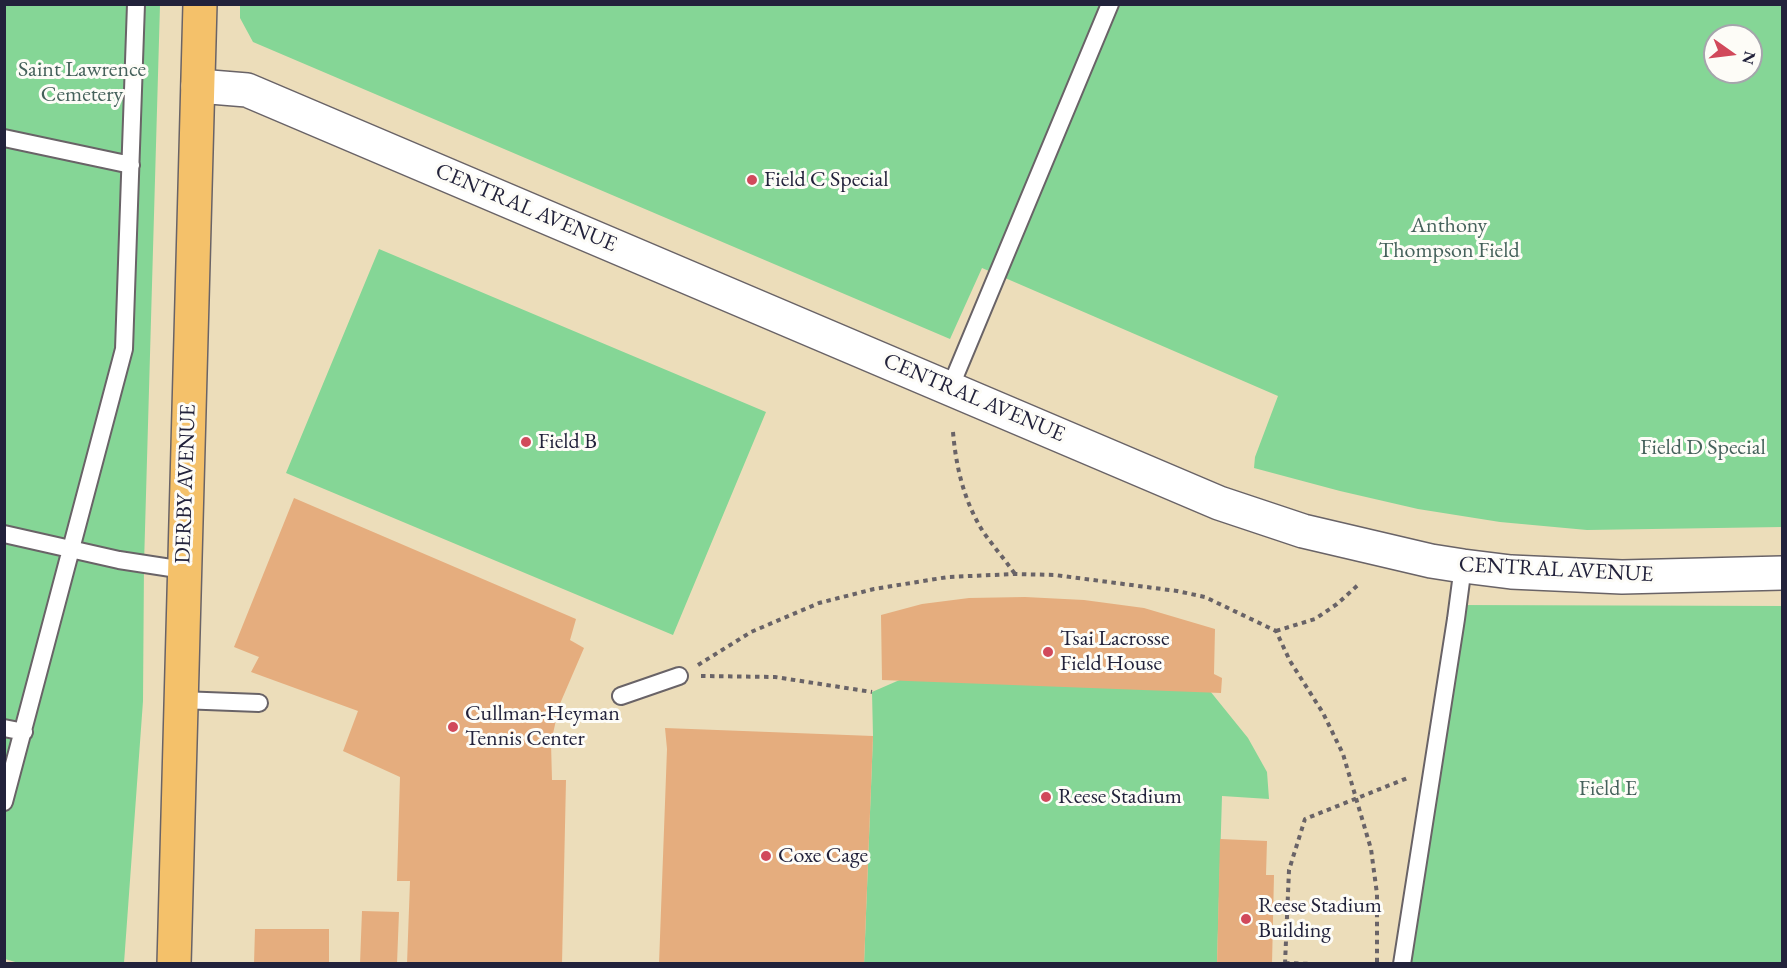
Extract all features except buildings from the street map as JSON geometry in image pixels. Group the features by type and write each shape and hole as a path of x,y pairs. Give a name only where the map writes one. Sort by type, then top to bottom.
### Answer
{"highway":[{"name":"DERBY AVENUE","path":"174,963 201,4"}],"street":[{"name":"CENTRAL AVENUE","path":"198,86 247,90 1219,503 1303,531 1431,561 1510,572 1622,577 1782,573"}],"lane":[{"path":"4,802 124,349 136,4"},
{"path":"950,388 1110,4"},
{"path":"4,138 131,165"},
{"path":"4,534 119,560 184,570"},
{"path":"1402,963 1455,630 1463,566"},
{"path":"621,696 679,676"},
{"path":"180,700 259,704"},
{"path":"4,728 24,732"}],"path":[{"path":"952,432 956,466 970,506 984,532 1015,574"},
{"path":"679,676 751,632 819,603 874,589 948,577 1055,575 1177,591 1204,597 1276,631 1290,661 1328,723 1343,754 1371,849 1377,894 1377,963"},
{"path":"1276,631 1315,619 1337,604 1358,585"},
{"path":"679,676 775,677 872,692"},
{"path":"1311,963 1285,963 1289,870 1305,819 1432,768"}],"green space":[{"path":"240,4 1782,5 1782,527 1587,530 1500,522 1418,509 1254,468 1255,457 1278,396 982,268 950,339 253,42 240,18"},
{"name":"Saint Lawrence Cemetery","path":"5,5 160,5 144,564 143,701 124,963 22,964 5,959"},
{"name":"Field B","path":"379,249 766,412 673,635 286,473"},
{"name":"Field E","path":"1458,605 1782,606 1782,963 1410,964"},
{"name":"Reese Stadium","path":"911,675 1210,691 1248,738 1267,772 1269,799 1222,796 1217,963 864,964 873,736 872,692"}],"place":[{"name":"Field C Special","path":"752,180"},
{"name":"Field B","path":"526,442"},
{"name":"Tsai Lacrosse Field House","path":"1048,652"},
{"name":"Cullman-Heyman Tennis Center","path":"453,727"},
{"name":"Reese Stadium","path":"1046,797"},
{"name":"Coxe Cage","path":"766,856"},
{"name":"Reese Stadium Building","path":"1246,919"}],"park label":[{"name":"Anthony Thompson Field","path":"1449,238"},
{"name":"Field D Special","path":"1703,448"}]}
